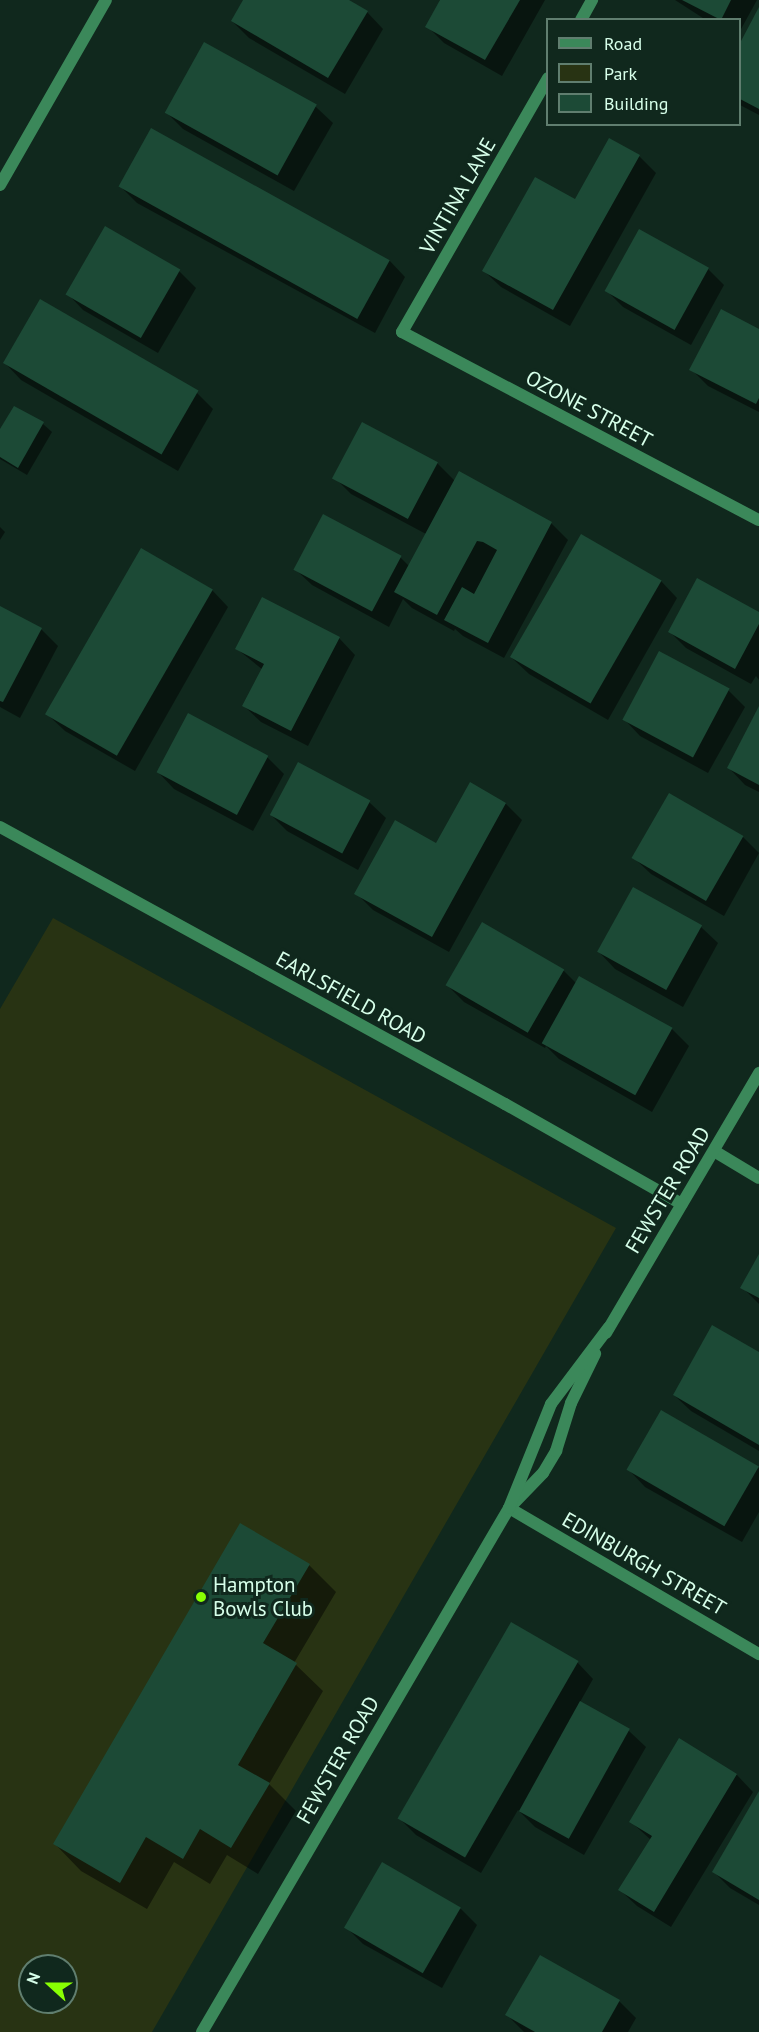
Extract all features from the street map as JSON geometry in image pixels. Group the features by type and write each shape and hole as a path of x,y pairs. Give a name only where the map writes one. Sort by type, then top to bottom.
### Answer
{"street":[{"path":"0,185 106,0"},
{"path":"582,18 592,0"},
{"name":"VINTINA LANE","path":"402,333 546,81"},
{"name":"OZONE STREET","path":"402,333 759,520"},
{"name":"EARLSFIELD ROAD","path":"0,827 515,1109 682,1204"},
{"name":"FEWSTER ROAD","path":"509,1508 543,1473 556,1451 572,1403 609,1327 759,1073"},
{"path":"714,1151 759,1178"},
{"name":"FEWSTER ROAD","path":"202,2032 509,1508 551,1404 609,1327"},
{"name":"EDINBURGH STREET","path":"509,1508 759,1654"}],"green space":[{"name":"Hampton Bowls Club","path":"53,918 616,1228 152,2032 0,2032 0,1009"}],"building":[{"path":"243,0 349,0 368,11 328,78 231,21"},
{"path":"440,0 520,0 485,60 425,27"},
{"path":"682,0 731,0 722,18 717,18"},
{"path":"759,7 759,109 741,100 741,41"},
{"path":"204,42 317,105 278,175 165,113"},
{"path":"151,128 390,260 357,319 119,187"},
{"path":"609,138 640,155 553,310 482,271 535,177 575,199"},
{"path":"105,226 180,270 141,338 66,294"},
{"path":"639,229 709,268 675,330 605,291"},
{"path":"40,299 198,390 161,455 3,363"},
{"path":"721,309 759,329 759,398 756,404 689,370"},
{"path":"14,406 44,422 18,468 0,457 0,429"},
{"path":"362,422 438,462 408,519 332,479"},
{"path":"459,471 552,522 488,643 444,620 462,587 474,594 497,550 483,542 477,541 437,615 394,592"},
{"path":"323,514 402,556 372,611 293,570"},
{"path":"581,534 662,580 591,703 510,657"},
{"path":"141,548 213,590 117,756 45,714"},
{"path":"697,578 759,612 759,624 735,669 668,632"},
{"path":"262,597 340,637 291,731 242,706 264,664 235,649"},
{"path":"0,606 42,628 3,702 0,701"},
{"path":"659,651 730,689 693,757 622,720"},
{"path":"759,706 759,785 727,768"},
{"path":"188,713 268,756 237,815 157,772"},
{"path":"298,762 370,800 342,853 270,815"},
{"path":"470,782 506,803 432,937 354,894 395,820 436,843"},
{"path":"669,793 743,836 706,901 632,858"},
{"path":"633,887 702,925 666,990 597,952"},
{"path":"482,922 564,970 528,1033 446,985"},
{"path":"579,976 673,1028 635,1095 542,1043"},
{"path":"759,1254 759,1298 740,1288"},
{"path":"712,1325 759,1352 759,1445 673,1395"},
{"path":"661,1410 759,1466 724,1526 626,1470"},
{"path":"240,1523 310,1564 263,1643 297,1663 238,1765 270,1783 231,1848 200,1829 183,1859 146,1837 120,1883 53,1844"},
{"path":"511,1622 579,1661 465,1858 397,1819"},
{"path":"580,1701 630,1729 569,1839 519,1811"},
{"path":"679,1738 737,1774 654,1912 618,1890 652,1836 629,1822"},
{"path":"759,1791 759,1900 712,1872"},
{"path":"382,1862 461,1908 423,1973 344,1928"},
{"path":"540,1955 620,2000 602,2032 535,2032 505,2015"}],"place":[{"name":"Hampton Bowls Club","path":"201,1597"}]}
